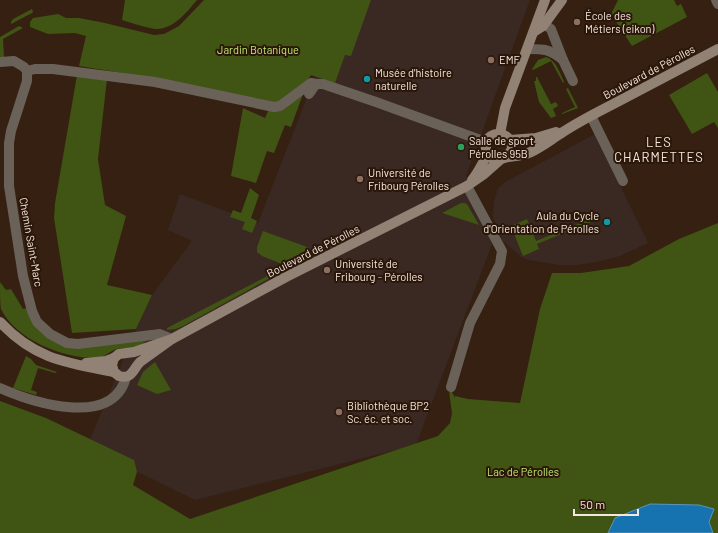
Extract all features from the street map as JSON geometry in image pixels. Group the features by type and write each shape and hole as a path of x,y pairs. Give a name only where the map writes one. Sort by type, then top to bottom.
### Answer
{"main road":[{"path":"500,134 505,108 535,31 541,22 562,0"},
{"path":"541,22 546,2"},
{"name":"Boulevard de Pérolles","path":"172,339 286,278 467,186 503,158 519,156 530,152 572,126 718,49"},
{"name":"Boulevard de Pérolles","path":"510,140 525,140 544,136 572,126"},
{"path":"500,134 506,136 510,140 512,149 503,158 494,159 488,154 486,142 490,137 500,134"},
{"path":"467,186 478,173 488,154"},
{"path":"0,322 17,339 28,347 49,357 114,372 119,376 126,377 131,374 136,367 172,339"},
{"path":"71,363 94,363 114,358 122,353 128,354 172,339"},
{"path":"128,354 135,360 136,367"},
{"path":"114,358 112,365 114,372"}],"street":[{"path":"716,0 718,4"},
{"path":"541,22 551,29 573,81"},
{"path":"528,49 544,49 553,52 563,60"},
{"path":"0,62 14,61 24,67 27,71 35,69 53,69 155,82 274,107 280,106 308,84 323,84 486,142"},
{"name":"Chemin Saint-Marc","path":"27,71 27,81 11,131 9,143 9,186 22,276 32,311 37,322 50,334 67,343 78,344 160,334 172,339"},
{"path":"309,94 316,84"},
{"path":"591,116 623,181"},
{"path":"451,387 470,323 500,264 502,251 467,186"},
{"path":"0,388 39,402 72,408 90,407 102,404 117,393 122,387 126,377"}],"shaded area":[{"name":"Université de Fribourg - Pérolles","path":"345,0 530,0 466,176 492,244 416,445 195,500 87,447 136,329 152,295 192,241 168,230 180,194 258,223"},
{"path":"595,134 648,243 620,256 578,265 559,265 529,260 521,257 502,240 493,217 494,201 498,189 505,182"}],"green space":[{"path":"125,0 197,0 184,15 174,23 162,29 155,29 122,20"},
{"name":"Jardin Botanique","path":"204,0 371,0 351,56 345,55 335,83 311,75 305,84 279,102 273,103 166,80 79,66 86,36 75,33 48,34 30,27 30,22 33,18 58,14 66,18 79,18 105,23 154,35 164,34 179,26"},
{"path":"618,0 674,0 677,6 681,4 687,17 632,46 611,14"},
{"path":"32,9 32,13 11,24 13,19"},
{"path":"19,26 23,28 3,39 4,57 0,58 0,37"},
{"path":"546,57 555,64 564,82 563,83 551,61 533,70 532,69 538,60"},
{"path":"707,73 718,92 718,128 714,122 692,134 669,95"},
{"path":"77,75 107,79 98,159 105,205 126,216 107,285 152,295 136,329 72,333 54,218 55,203"},
{"path":"536,77 551,104 556,102 558,106 553,109 556,116 551,118 539,102 534,81 536,81"},
{"path":"568,88 578,108 562,114 575,107 566,89"},
{"path":"303,94 291,127 285,125 274,153 267,151 256,183 231,176 243,108 265,118 269,109"},
{"path":"250,188 259,195 251,218 257,221 252,233 242,229 245,222 230,217 233,210 241,213"},
{"path":"461,203 467,204 479,225 442,213"},
{"path":"595,217 596,220 537,244 539,249 523,256 511,226 527,219 536,241"},
{"name":"Lac de Pérolles","path":"718,223 718,533 0,533 0,401 46,418 134,460 137,472 133,485 190,519 438,436 450,423 452,413 449,391 452,392 455,398 455,396 468,399 520,403 540,309 552,273 581,273 629,266 679,239"},
{"path":"263,231 310,248 282,264 262,256 257,252 257,247"},
{"path":"325,245 326,248 291,266 287,265"},
{"path":"279,270 279,273 183,326 176,329 167,330 167,328"},
{"path":"0,282 6,290 11,289 23,309 26,308 35,324 65,345 153,337 143,343 145,345 132,349 117,349 98,358 69,355 55,351 29,338 8,320 1,309"},
{"path":"26,356 36,365 57,372 55,373 38,368 31,390 37,392 36,395 13,388"},
{"path":"155,362 171,390 157,394 137,385 143,372"}],"water":[{"path":"650,504 699,505 714,509 709,522 713,533 608,533 615,518"}],"place":[{"name":"École des Métiers (eikon)","path":"577,22"},
{"name":"EMF","path":"491,60"},
{"name":"Musée d'histoire naturelle","path":"367,79"},
{"name":"Salle de sport Pérolles 95B","path":"461,147"},
{"name":"Université de Fribourg Pérolles","path":"360,179"},
{"name":"Aula du Cycle d'Orientation de Pérolles","path":"607,222"},
{"name":"Université de Fribourg - Pérolles","path":"327,270"},
{"name":"Bibliothèque BP2 Sc. éc. et soc.","path":"339,412"}],"district":[{"name":"LES CHARMETTES","path":"659,150"}]}
